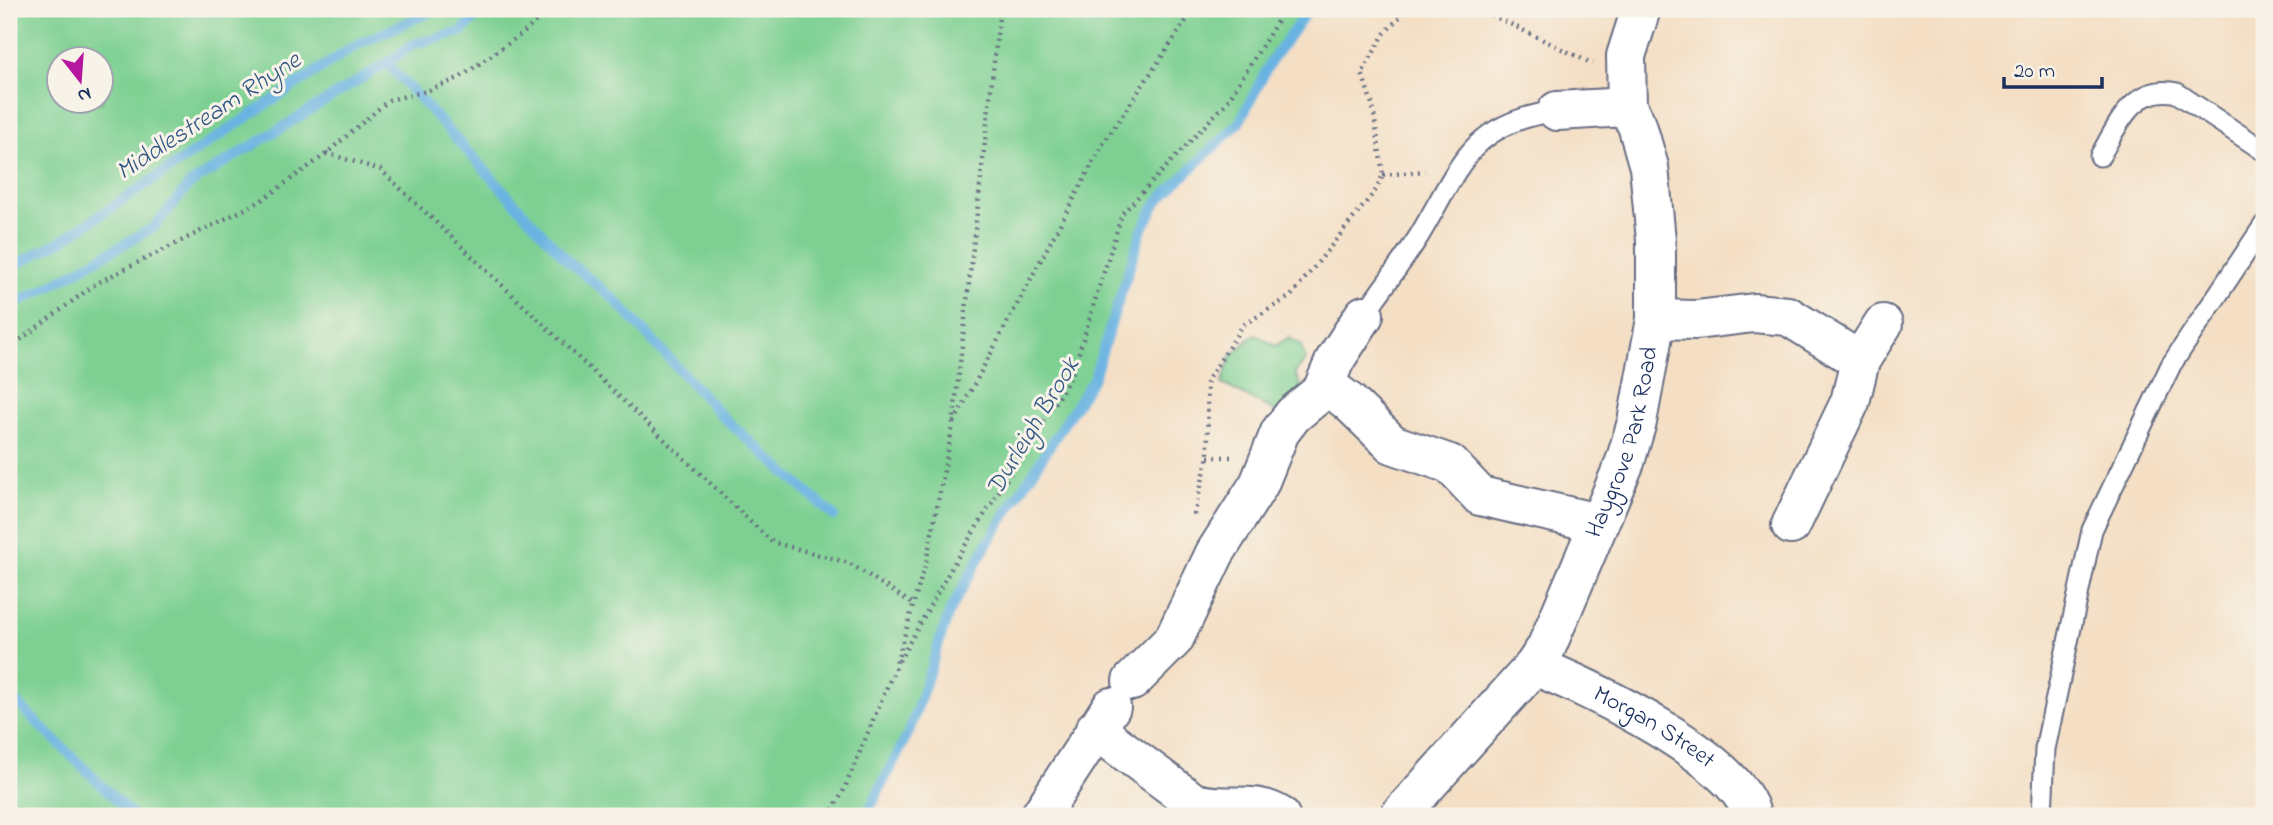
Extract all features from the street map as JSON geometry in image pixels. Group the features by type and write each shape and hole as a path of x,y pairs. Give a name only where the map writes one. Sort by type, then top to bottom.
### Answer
{"street":[{"path":"1558,111 1627,91 1626,55 1641,9"},
{"name":"Haygrove Park Road","path":"1399,816 1534,666 1560,617 1625,462 1637,422 1656,319 1656,240 1649,167 1627,91"},
{"path":"1656,319 1696,320 1754,313 1788,316 1860,361"},
{"path":"1040,816 1113,706 1174,639 1215,553 1259,484 1280,432 1293,415 1322,391 1335,360 1364,315"},
{"path":"1791,525 1850,402 1860,361 1883,324"},
{"path":"1325,384 1349,402 1392,444 1450,464 1480,496 1598,523"},
{"name":"Morgan Street","path":"1534,666 1594,691 1672,737 1734,785 1744,797 1751,816"},
{"path":"1113,706 1193,802 1203,806 1259,807 1280,816"}],"lane":[{"path":"2100,156 2136,100 2146,93 2162,89 2177,93 2264,151"},
{"path":"1364,315 1419,235 1457,167 1486,137 1510,123 1530,115 1558,111"},
{"path":"2042,816 2045,749 2092,530 2171,365 2264,225"}],"path":[{"path":"9,348 97,283 259,202 326,153 389,100 427,91 458,78 526,31 548,9"},
{"path":"895,668 927,558 953,425 1000,9"},
{"path":"953,425 1103,144 1194,9"},
{"path":"829,816 843,792 895,668 956,560 1072,375 1122,214 1227,102 1285,9"},
{"path":"1192,525 1208,457 1207,381 1243,325 1291,296 1376,190 1383,175 1373,107 1362,73 1384,34 1407,9"},
{"path":"1479,9 1606,71 1627,91"},
{"path":"326,153 381,170 772,542 849,563 913,604"},
{"path":"1383,175 1457,167"}],"green space":[{"path":"9,9 1309,9 1271,61 1239,123 1157,202 1141,232 1094,377 987,544 949,613 910,730 866,816 9,816"},
{"path":"1255,334 1275,346 1288,338 1300,344 1306,360 1295,373 1304,392 1283,415 1222,384 1231,356"}],"waterway":[{"name":"Middlestream Rhyne","path":"9,268 61,241 356,45 437,9"},
{"path":"9,306 47,288 154,227 190,184 387,63 413,44 461,32 485,9"},
{"name":"Durleigh Brook","path":"866,816 910,730 949,613 987,544 1094,377 1141,232 1157,202 1239,123 1271,61 1309,9"},
{"path":"387,63 568,261 613,298 724,418 834,516"},
{"path":"9,695 133,816"}]}
